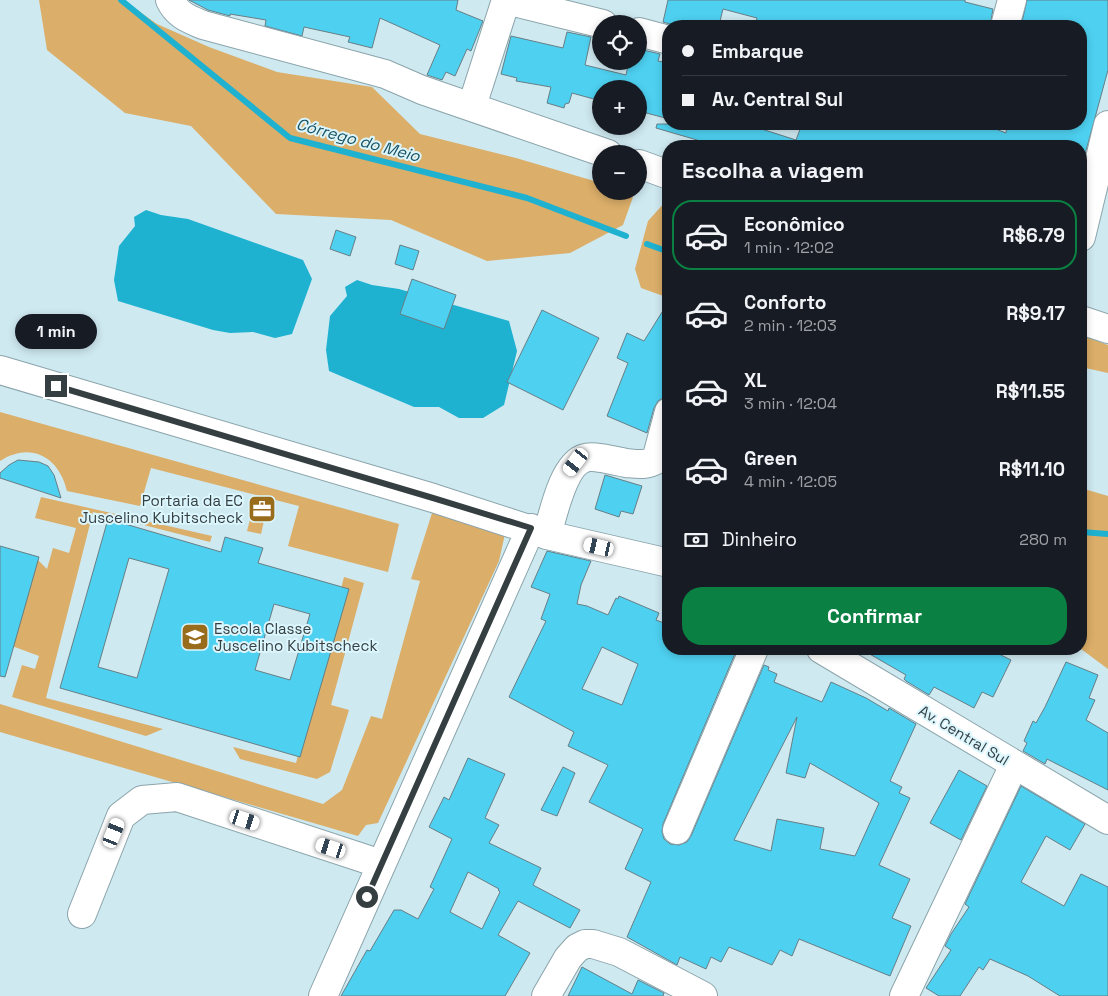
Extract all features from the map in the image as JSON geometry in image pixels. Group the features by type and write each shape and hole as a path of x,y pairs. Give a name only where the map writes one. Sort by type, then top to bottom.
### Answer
{"street":[{"path":"170,0 183,16 203,25 385,74 422,90 592,148"},
{"path":"472,106 506,0 592,21"},
{"path":"1007,20 1012,0"},
{"path":"647,34 662,38"},
{"path":"1087,212 1108,126"},
{"path":"647,167 662,172"},
{"path":"1087,322 1108,329"},
{"path":"0,370 433,498 539,532 662,561"},
{"path":"323,996 381,864 567,473 576,462 586,457 650,464 656,460 662,438"},
{"path":"677,830 751,655"},
{"name":"Av. Central Sul","path":"831,655 1108,820"},
{"path":"904,996 1014,764"},
{"path":"82,914 121,816 142,800 177,797 381,864"},
{"path":"546,996 568,958 577,948 585,944 593,944 619,952 703,996"}],"shaded area":[{"path":"39,0 123,0 157,24 209,47 277,72 372,87 420,134 516,158 592,180 592,200 632,200 623,225 570,253 487,261 391,220 276,214 191,126 125,113 47,50"},
{"path":"662,205 662,296 641,288 635,269 648,221"},
{"path":"1087,337 1108,345 1108,373 1087,368"},
{"path":"0,412 399,524 388,572 288,546 299,506 151,468 140,506 67,491 58,469 42,456 22,452 0,461"},
{"path":"1087,490 1108,496 1108,669 1087,653"},
{"path":"41,497 212,536 210,542 93,512 46,698 163,729 146,736 12,697 22,665 35,669 39,656 12,646 35,557 47,569 53,548 69,553 76,528 35,518"},
{"path":"253,508 266,512 261,534 247,531"},
{"path":"433,510 505,534 499,561 378,823 366,825 358,836 0,732 0,704 323,804 342,790 371,716 382,719 420,581 411,579"},
{"path":"344,577 364,583 331,705 349,710 330,772 317,779 240,759 233,747 296,763"}],"water":[{"path":"146,210 161,215 188,219 303,260 312,279 292,334 275,338 253,332 230,333 213,330 118,301 114,280 119,246 135,226 134,217"},
{"path":"357,280 372,285 399,289 509,321 517,351 504,405 483,418 459,418 439,407 414,407 329,371 326,350 330,316 347,296 345,287"}],"building":[{"path":"189,0 458,0 456,10 483,21 471,51 467,49 455,76 446,72 442,80 427,75 440,45 380,18 372,48 348,42 350,37 304,27 302,36 265,26 266,20 230,14 230,16 208,10"},
{"path":"668,0 965,0 965,2 993,9 991,20 756,20 757,18 723,9 720,20 663,20"},
{"path":"1027,0 1108,0 1108,70 1087,147 1087,140 796,140 800,130 998,130 1006,133 1006,130 1087,130 1087,20 1022,20"},
{"path":"567,32 591,37 585,65 592,67 592,70 606,70 626,75 627,70 647,70 647,51 660,54 658,61 662,62 662,117 647,113 647,80 592,80 592,99 572,93 569,103 565,104 564,108 547,103 551,87 516,81 517,78 501,74 511,36 563,48"},
{"path":"657,124 662,124 662,130 656,128"},
{"path":"663,130 765,130 796,140 697,140"},
{"path":"336,230 356,237 350,256 330,249"},
{"path":"400,245 419,251 413,270 395,264"},
{"path":"412,279 456,295 444,329 400,314"},
{"path":"542,310 599,338 563,410 507,382"},
{"path":"662,312 662,399 658,401 654,408 647,433 607,416 628,363 617,358 627,333 644,341"},
{"path":"18,460 39,462 48,466 54,475 61,498 0,478 0,473"},
{"path":"605,475 642,486 633,514 621,511 619,517 595,509"},
{"name":"Escola Classe Juscelino Kubitscheck","path":"108,519 221,552 225,537 263,548 258,563 349,589 300,757 60,688","holes":["129,558 169,569 137,678 98,667","274,604 310,614 290,680 255,670"]},
{"path":"0,546 39,557 5,677 0,676"},
{"path":"547,551 591,561 581,585 577,604 608,615 616,598 618,599 619,596 659,613 656,620 662,622 662,655 734,655 663,824 662,832 664,839 670,844 679,845 687,842 691,836 764,665 769,667 768,670 777,674 774,682 822,702 831,682 866,698 888,711 889,708 916,724 890,781 902,787 899,793 910,798 879,865 910,879 892,918 911,926 890,976 799,939 792,956 780,950 772,965 729,947 721,962 711,957 706,969 680,957 677,965 627,937 651,882 625,869 643,829 589,802 608,765 568,746 574,732 509,697 546,621 541,619 550,594 531,587","holes":["602,647 638,664 622,705 582,689","797,717 786,773 805,778 810,763 879,803 855,856 820,849 824,828 777,819 771,851 734,840"]},
{"path":"871,655 1001,655 1011,660 993,697 982,692 974,708 934,687 929,695 906,681 904,679 906,675"},
{"path":"1066,662 1098,675 1089,698 1095,700 1086,720 1108,733 1108,790 1047,759 1045,764 1023,751 1027,743 1024,741 1033,721 1036,723 1045,707"},
{"path":"468,758 505,774 485,818 499,825 489,843 541,868 533,885 580,910 570,928 518,901 498,935 530,953 505,996 341,996 367,950 370,951 394,910 401,910 418,919 434,889 430,887 452,839 429,827 444,797 449,800","holes":["468,872 499,889 500,892 482,929 450,912"]},
{"path":"563,767 575,773 557,816 541,810"},
{"path":"959,770 987,786 961,840 930,823"},
{"path":"1021,786 1085,824 1070,850 1046,836 1021,882 1064,906 1081,874 1108,887 1108,996 1060,996 1028,976 990,959 983,970 979,967 960,996 939,996 926,988 951,950 945,946 969,907 965,904"},
{"path":"582,967 632,994 638,980 664,993 663,996 568,996"}],"waterway":[{"name":"Córrego do Meio","path":"121,0 290,138 527,198 626,236"},
{"name":"Córrego do Meio","path":"647,244 662,249"},
{"name":"Córrego do Meio","path":"1087,532 1108,534"}],"place":[{"name":"Portaria da EC Juscelino Kubitscheck","path":"262,509"},
{"name":"Escola Classe Juscelino Kubitscheck","path":"195,637"}],"route":[{"path":"56,386 531,528 367,897"}]}
